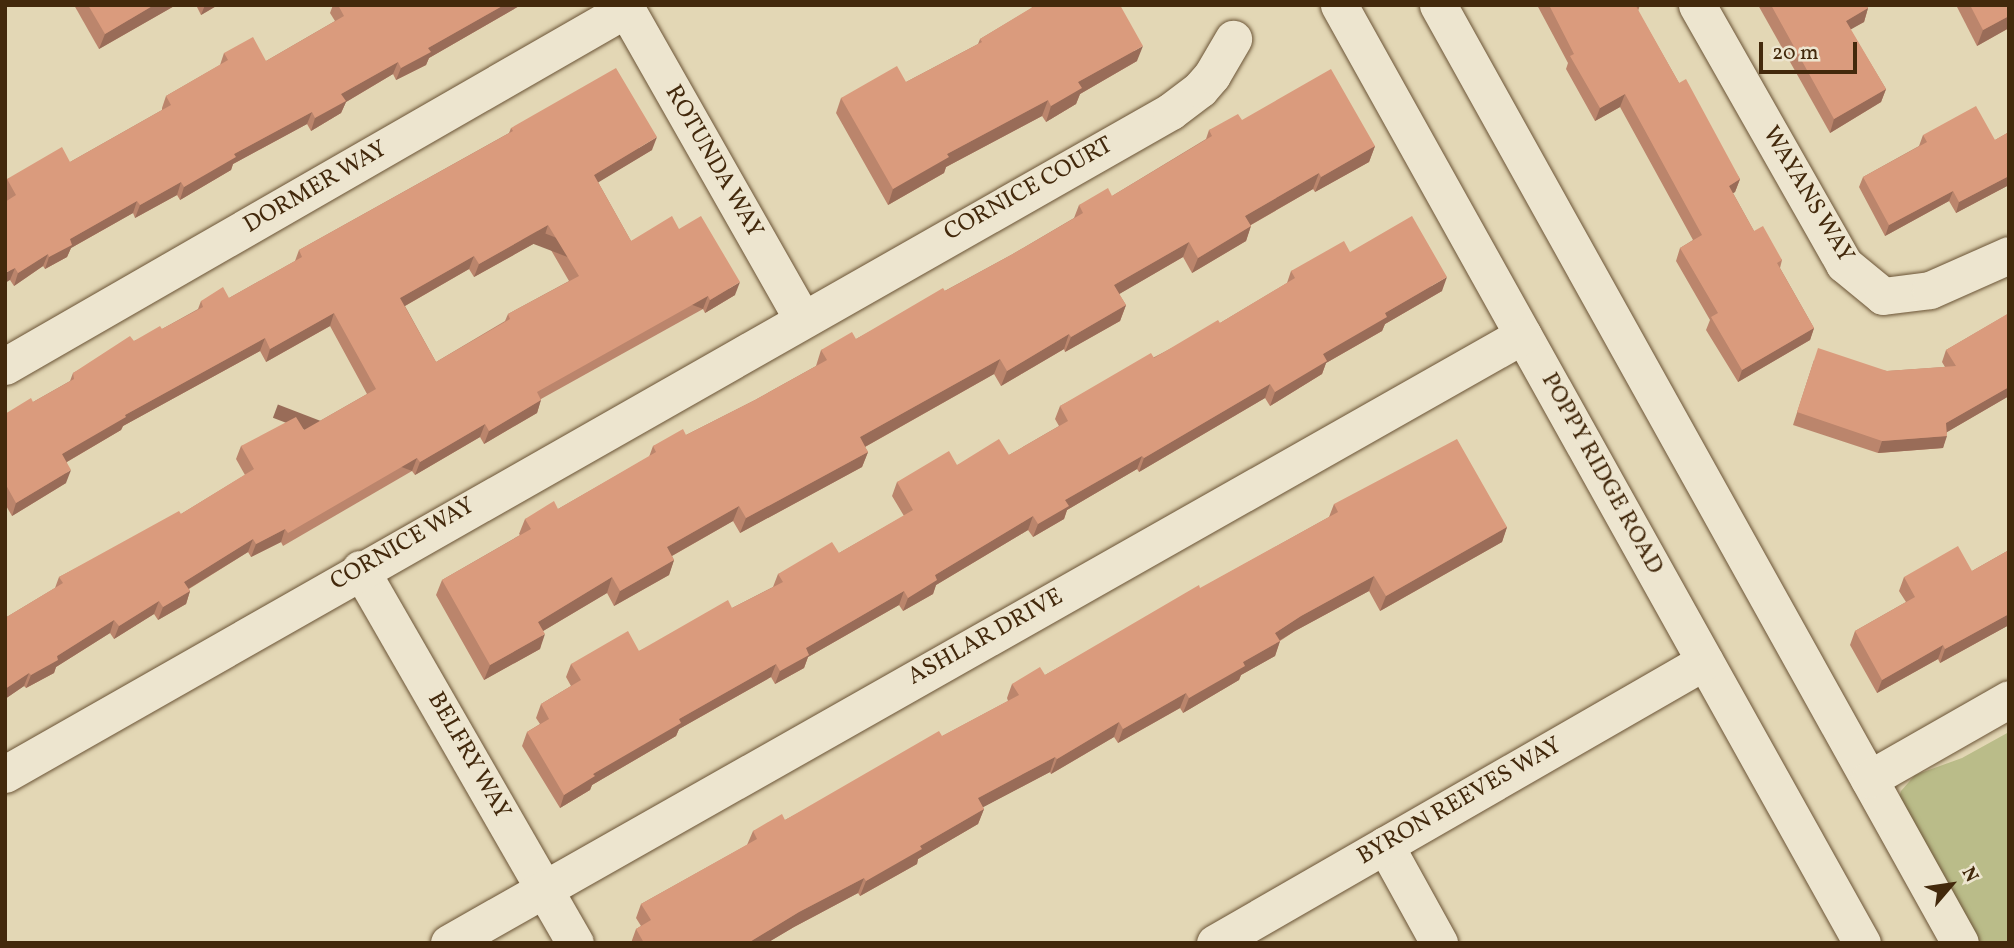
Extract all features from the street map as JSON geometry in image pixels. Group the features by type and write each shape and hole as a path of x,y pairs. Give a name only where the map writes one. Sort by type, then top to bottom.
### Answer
{"street":[{"name":"POPPY RIDGE ROAD","path":"1339,5 1862,943"},
{"path":"1438,5 1960,943"},
{"name":"WAYANS WAY","path":"1698,5 1844,264 1883,296 1930,290 2009,255"},
{"name":"ROTUNDA WAY","path":"625,7 802,318"},
{"name":"DORMER WAY","path":"5,366 625,7"},
{"name":"CORNICE COURT","path":"802,318 1186,101 1212,75 1233,39"},
{"name":"CORNICE WAY","path":"5,774 802,318"},
{"name":"ASHLAR DRIVE","path":"449,943 1523,335"},
{"name":"BELFRY WAY","path":"360,569 575,943"},
{"name":"BYRON REEVES WAY","path":"1215,943 1705,661"},
{"path":"1869,779 2009,699"},
{"path":"1385,845 1439,943"}],"green space":[{"path":"2009,732 2009,943 1977,943 1898,801 1901,791 1915,775 1962,758"}],"building":[{"path":"88,5 154,5 105,34"},
{"path":"338,5 504,5 428,48 431,52 401,68 398,62 341,94 346,101 315,118 312,112 234,154 236,157 184,187 181,182 140,205 137,201 70,239 72,245 49,257 48,254 18,273 15,268 5,273 5,202 16,195 7,179 62,147 70,162 171,105 166,96 228,60 224,53 253,37 266,61 344,16"},
{"path":"1036,5 1120,5 1143,46 1078,82 1082,88 1051,106 1048,100 947,154 949,157 893,189 841,98 897,66 906,82 982,42 980,39"},
{"path":"1549,5 1638,5 1636,6 1679,83 1686,79 1740,179 1729,186 1754,231 1763,226 1782,260 1777,263 1814,328 1742,370 1711,317 1718,313 1680,248 1702,235 1625,94 1600,108 1570,56 1574,54"},
{"path":"1771,5 1867,5 1868,8 1846,21 1886,89 1834,119"},
{"path":"1970,5 2009,5 2009,16 1983,30"},
{"path":"616,68 657,137 594,175 631,241 672,216 679,229 701,216 740,282 710,300 708,296 537,392 541,400 489,431 485,424 420,462 417,458 288,533 285,529 256,544 253,539 184,582 190,591 163,607 159,601 119,626 114,620 57,656 58,660 31,675 29,673 5,689 5,618 63,583 59,577 179,511 181,514 254,469 241,446 296,417 304,430 376,389 334,313 270,349 265,338 125,415 126,417 62,454 71,470 16,503 5,485 5,414 31,398 33,402 74,379 73,373 130,336 134,341 160,326 162,329 203,307 201,301 223,287 229,298 302,257 299,250 513,131 511,128","holes":["548,225 579,276 508,314 510,319 436,362 400,298 474,256 479,264"]},
{"path":"1331,69 1375,146 1321,177 1319,173 1245,216 1251,226 1198,258 1189,242 1114,285 1126,305 1071,337 1069,334 1007,371 1000,359 860,437 868,452 746,518 739,506 667,547 674,560 620,591 612,577 538,622 545,634 490,665 442,580 531,529 525,519 554,501 558,509 656,452 653,446 683,429 686,435 827,360 821,350 852,332 856,339 943,288 945,291 1011,255 1083,213 1079,205 1108,188 1112,196 1212,136 1209,130 1238,114 1242,120"},
{"path":"1976,106 1995,140 2009,132 2009,176 1959,202 1953,191 1889,225 1863,177 1927,142 1923,135"},
{"path":"1412,216 1447,277 1385,313 1387,317 1323,354 1327,361 1275,392 1270,384 1144,458 1142,456 1065,500 1069,506 1038,524 1033,516 935,575 937,580 908,598 904,591 806,648 809,655 780,671 776,664 679,719 681,723 593,774 595,776 564,795 527,732 549,719 541,704 581,680 571,664 628,631 639,651 728,600 732,608 783,582 778,574 832,542 839,553 913,510 897,482 949,451 957,465 999,439 1009,455 1068,421 1060,406 1151,353 1154,358 1218,320 1220,323 1295,278 1291,271 1344,241 1350,252"},
{"path":"2009,313 2009,387 1946,423 1947,436 1882,441 1797,412 1818,348 1887,371 1956,366 1946,350"},
{"path":"1457,439 1507,527 1386,596 1374,576 1301,616 1275,633 1280,641 1243,662 1245,666 1189,698 1186,693 1123,729 1119,722 1057,759 1055,757 978,798 984,809 920,846 922,849 866,881 864,878 799,912 748,943 644,943 636,929 651,920 641,904 757,839 753,831 782,814 785,820 939,731 942,736 1019,695 1012,684 1040,667 1045,675 1199,585 1200,588 1338,512 1334,504"},
{"path":"1958,546 1972,571 2009,550 2009,614 1945,649 1943,645 1882,680 1855,631 1915,597 1904,577"}]}
